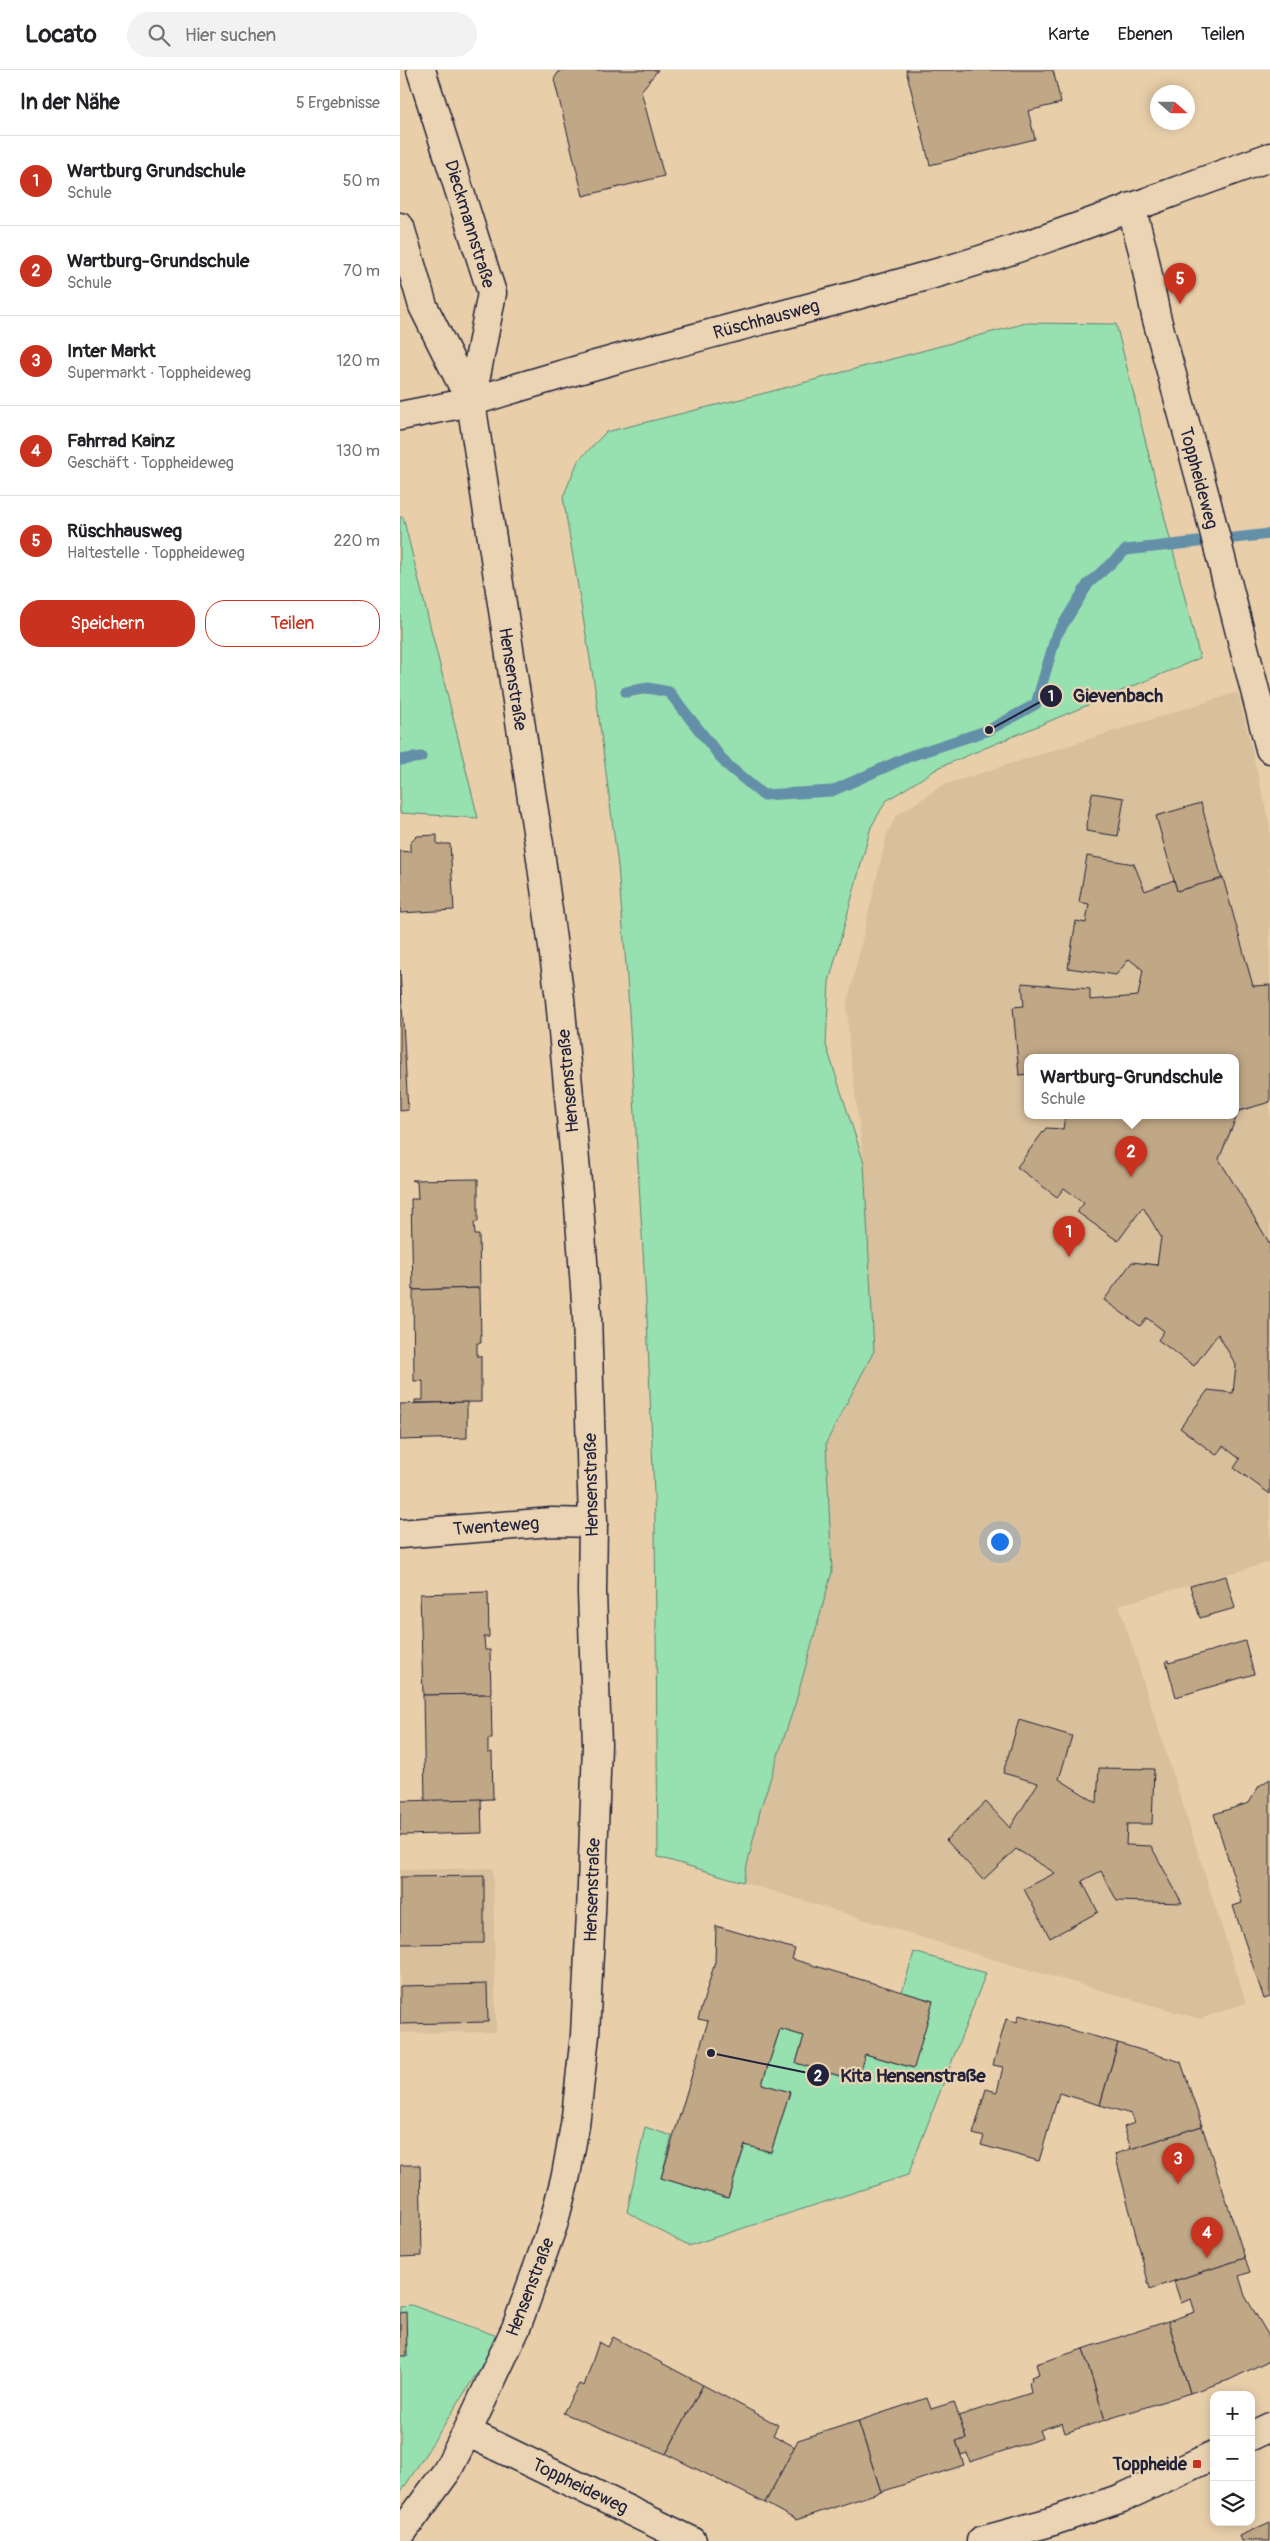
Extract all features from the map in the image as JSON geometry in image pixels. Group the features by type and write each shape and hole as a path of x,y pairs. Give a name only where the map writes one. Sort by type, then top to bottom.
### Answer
{"main road":[{"name":"Dieckmannstraße","path":"421,70 492,292 471,402"},
{"name":"Rüschhausweg","path":"400,416 471,402 559,374 938,273 1037,242 1270,157"},
{"name":"Toppheideweg","path":"1131,207 1143,251 1156,316 1206,500 1270,749"},
{"path":"400,227 423,306 471,402"},
{"name":"Hensenstraße","path":"400,2535 447,2471 516,2328 553,2225 566,2176 575,2125 585,2035 592,1913 597,1745 587,1316 560,999 540,844 471,402"},
{"name":"Twenteweg","path":"400,1534 552,1522 593,1524"},
{"path":"1255,2434 1270,2427"},
{"name":"Toppheideweg","path":"466,2432 692,2541"},
{"path":"981,2541 1050,2532 1210,2457"}],"shaded area":[{"path":"1238,692 1270,826 1270,1562 1119,1605 1246,2003 1200,2019 995,1960 743,1882 761,1807 832,1572 826,1443 874,1351 864,1163 849,1046 847,1004 887,834 896,816 943,785"},
{"path":"493,1868 496,2032 400,2033 400,1870"}],"green space":[{"path":"1026,323 1116,324 1200,658 940,767 886,801 871,827 829,982 826,1045 864,1163 874,1351 826,1443 832,1572 796,1701 761,1807 743,1882 658,1857 655,1521 647,1319 627,978 618,866 596,695 563,497 578,461 606,432 769,392"},
{"path":"400,517 403,517 478,818 400,813"},
{"path":"914,1952 986,1973 908,2175 688,2246 627,2212 645,2127 672,2136 661,2178 728,2198 745,2145 771,2152 790,2092 762,2084 780,2029 804,2036 796,2063 856,2081 865,2054 913,2068 933,2001 902,1992"},
{"path":"411,2305 500,2337 400,2494 400,2306"}],"building":[{"path":"560,70 658,70 641,91 664,176 583,196 554,79"},
{"path":"906,70 1053,70 1061,103 1028,111 1035,139 930,165"},
{"path":"1092,793 1124,798 1118,836 1086,831"},
{"path":"1201,803 1222,879 1177,891 1156,816"},
{"path":"437,835 437,844 450,844 454,910 400,913 400,851 410,852 410,843 417,836"},
{"path":"1087,856 1134,864 1145,891 1174,880 1177,891 1223,878 1253,986 1270,985 1270,1102 1239,1111 1239,1054 1024,1054 1024,1074 1019,1075 1013,1007 1024,1006 1022,983 1090,989 1090,1000 1138,996 1143,970 1129,959 1116,975 1068,968 1076,921 1086,923 1089,904 1079,902"},
{"path":"400,970 408,1110 400,1111"},
{"path":"1065,1119 1236,1119 1219,1159 1270,1244 1270,1494 1234,1468 1240,1459 1223,1446 1216,1455 1180,1428 1208,1390 1233,1393 1236,1365 1218,1334 1194,1366 1158,1340 1164,1331 1147,1318 1140,1326 1104,1300 1132,1262 1157,1265 1161,1237 1143,1207 1118,1241 1077,1212 1084,1203 1064,1188 1057,1197 1017,1167 1046,1128 1063,1129"},
{"path":"478,1179 478,1222 474,1222 475,1235 479,1235 480,1288 413,1290 411,1199 418,1199 417,1182 411,1180"},
{"path":"480,1288 481,1343 477,1343 477,1356 481,1356 481,1402 415,1403 415,1400 423,1400 423,1381 414,1381 413,1290"},
{"path":"467,1402 467,1438 400,1440 400,1404"},
{"path":"1226,1576 1235,1608 1200,1618 1190,1586"},
{"path":"488,1592 489,1637 484,1637 485,1650 490,1650 491,1694 423,1695 420,1594"},
{"path":"1245,1641 1254,1674 1176,1697 1166,1661 1168,1660 1169,1663"},
{"path":"491,1694 492,1739 488,1739 488,1753 492,1752 493,1799 425,1801 423,1695"},
{"path":"1019,1720 1072,1736 1059,1779 1097,1803 1099,1768 1154,1769 1152,1824 1127,1824 1126,1845 1151,1846 1182,1903 1117,1901 1101,1871 1082,1881 1098,1912 1050,1938 1024,1889 1055,1873 1016,1849 983,1880 946,1840 986,1802 1010,1828 1038,1783 1003,1773"},
{"path":"1270,1779 1270,1997 1264,1999 1233,1906 1242,1903 1214,1814 1249,1803 1259,1786"},
{"path":"481,1799 482,1833 400,1835 400,1801"},
{"path":"484,1876 484,1943 400,1944 400,1877"},
{"path":"716,1926 795,1949 792,1959 933,2001 914,2068 865,2054 857,2081 796,2063 804,2036 780,2029 762,2084 790,2092 771,2152 745,2145 728,2198 661,2178 708,2021 698,2019 715,1962"},
{"path":"487,1984 488,2022 400,2024 400,1986"},
{"path":"1019,2015 1118,2043 1100,2105 1059,2093 1039,2161 981,2145 984,2137 973,2134 986,2089 997,2092 1003,2067 993,2065 1006,2019 1017,2022"},
{"path":"1118,2043 1181,2062 1202,2126 1131,2149 1124,2127 1134,2123 1131,2114 1100,2105"},
{"path":"1202,2126 1245,2258 1150,2289 1115,2154"},
{"path":"400,2165 420,2165 422,2256 400,2257"},
{"path":"1245,2258 1250,2272 1239,2276 1245,2296 1270,2338 1270,2360 1229,2380 1190,2393 1168,2321 1195,2312 1191,2299 1181,2303 1174,2281"},
{"path":"406,2312 407,2356 400,2356 400,2313"},
{"path":"1168,2321 1190,2393 1105,2420 1083,2349"},
{"path":"613,2337 703,2385 666,2454 563,2413 579,2384 584,2386 599,2342 608,2347"},
{"path":"1083,2349 1105,2420 1065,2433 1062,2423 1040,2430 1043,2438 970,2462 967,2453 961,2455 956,2441 966,2439 958,2416 1031,2393 1029,2382 1032,2381 1031,2377 1039,2374 1036,2364"},
{"path":"703,2385 778,2425 773,2435 795,2447 765,2503 666,2454"},
{"path":"927,2398 931,2409 954,2402 966,2439 956,2441 964,2465 881,2492 858,2421"},
{"path":"858,2421 881,2492 796,2520 765,2503 798,2440"},
{"path":"1270,2522 1270,2541 1241,2541 1239,2536"}],"waterway":[{"path":"626,692 648,688 669,692 726,764 763,795 832,791 910,756 989,730 1036,704 1056,636 1088,584 1126,550 1270,534"},
{"path":"400,760 421,757"}],"place":[{"name":"Rüschhausweg","path":"1180,304"},
{"name":"Gievenbach","path":"989,730"},
{"name":"Wartburg-Grundschule","path":"1131,1177"},
{"name":"Wartburg Grundschule","path":"1069,1257"},
{"name":"Kita Hensenstraße","path":"711,2053"},
{"name":"Inter Markt","path":"1178,2184"},
{"name":"Fahrrad Kainz","path":"1207,2258"},
{"name":"Toppheide","path":"1197,2464"}]}
